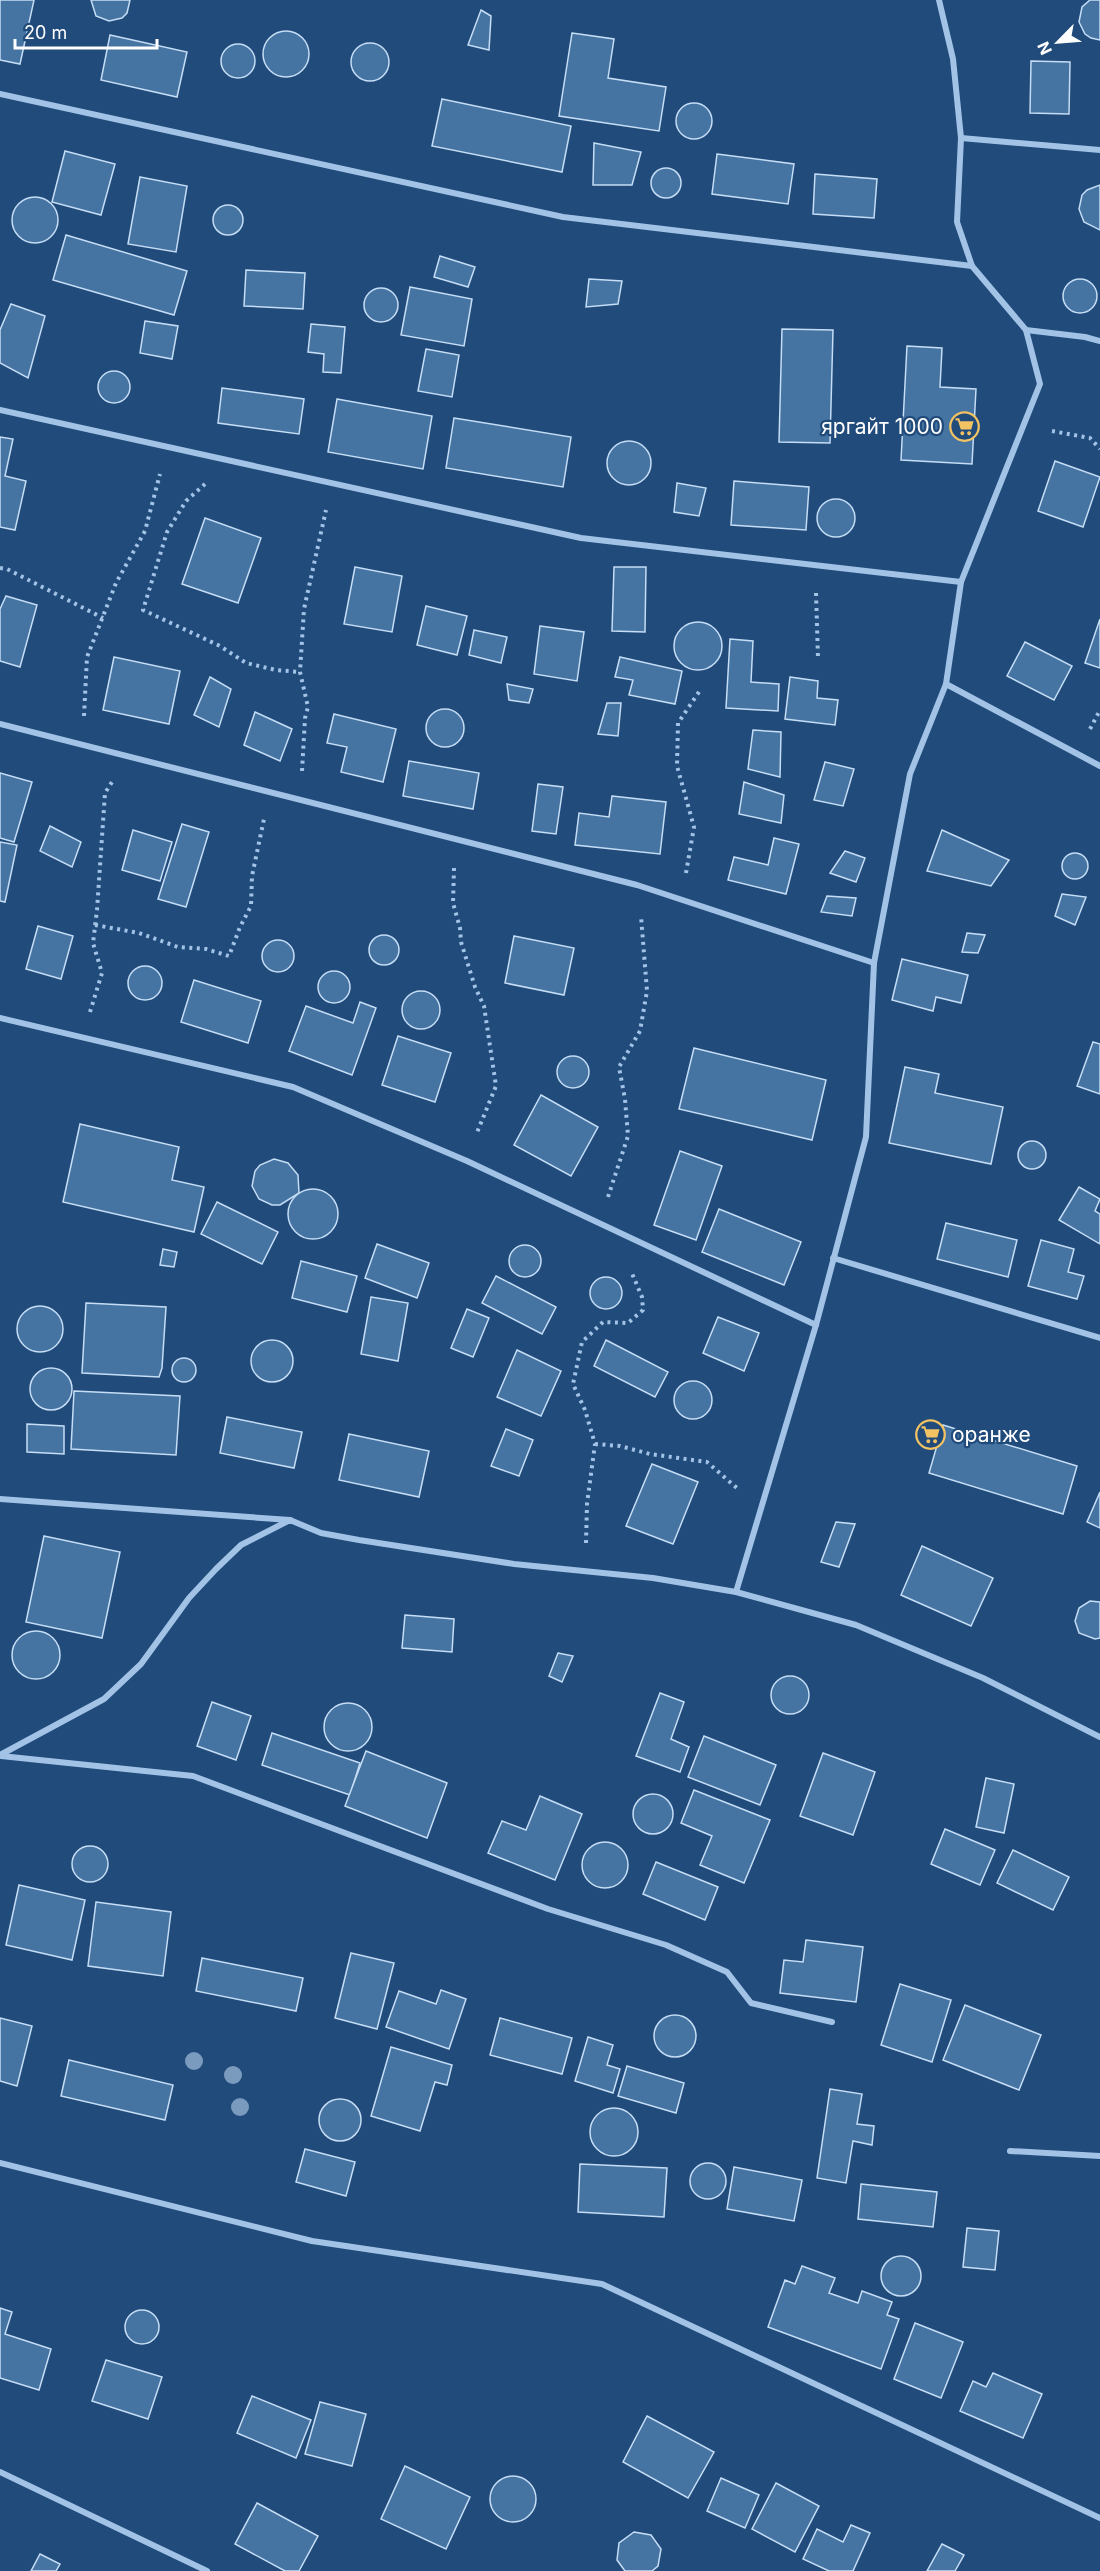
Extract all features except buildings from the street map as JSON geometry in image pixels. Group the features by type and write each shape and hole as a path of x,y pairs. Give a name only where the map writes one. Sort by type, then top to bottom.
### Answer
{"street":[{"path":"736,1592 816,1324 866,1137 874,963 910,774 946,684 961,582 1040,384 1026,330 972,266 957,222 961,138 953,58 939,0"},
{"path":"0,94 563,217 972,266"},
{"path":"961,138 1100,150"},
{"path":"1026,330 1100,341"},
{"path":"0,410 581,538 961,582"},
{"path":"946,684 1100,766"},
{"path":"0,724 645,888 874,963"},
{"path":"0,1018 293,1087 467,1161 816,1324"},
{"path":"833,1258 1100,1338"},
{"path":"0,1499 290,1520 331,1535 514,1564 652,1578 736,1592 856,1625 983,1678 1100,1737"},
{"path":"0,1755 104,1699 141,1664 189,1598 216,1569 241,1545 290,1520"},
{"path":"0,1755 193,1776 548,1909 666,1946 727,1972 751,2003 832,2022"},
{"path":"1010,2151 1100,2156"},
{"path":"0,2163 312,2241 602,2284 1100,2518"},
{"path":"0,2472 207,2571"}],"path":[{"path":"1024,425 1090,438 1100,449"},
{"path":"83,745 87,657 116,583 145,531 154,491 168,448"},
{"path":"229,460 186,501 167,532 143,610 220,646 246,663 276,670 300,672"},
{"path":"300,800 305,718 308,707 300,672 305,601 334,483"},
{"path":"814,565 818,658"},
{"path":"0,568 18,574 103,618"},
{"path":"682,900 694,827 677,766 678,723 701,689"},
{"path":"91,1041 90,1013 102,973 93,943 105,793 128,756"},
{"path":"95,925 139,933 178,947 206,950 229,956 251,906 252,876 268,792"},
{"path":"454,840 453,903 460,928 460,942 484,1006 496,1086 467,1161"},
{"path":"586,1571 587,1504 595,1444 585,1410 573,1384 582,1342 603,1322 628,1323 644,1310 642,1296 629,1265 603,1225 611,1186 628,1136 625,1099 619,1067 640,1031 647,991 640,923 645,888"},
{"path":"595,1444 620,1446 650,1454 707,1462 761,1509"}],"place":[{"name":"яргайт 1000","path":"964,427"},
{"name":"оранже","path":"931,1435"}]}
